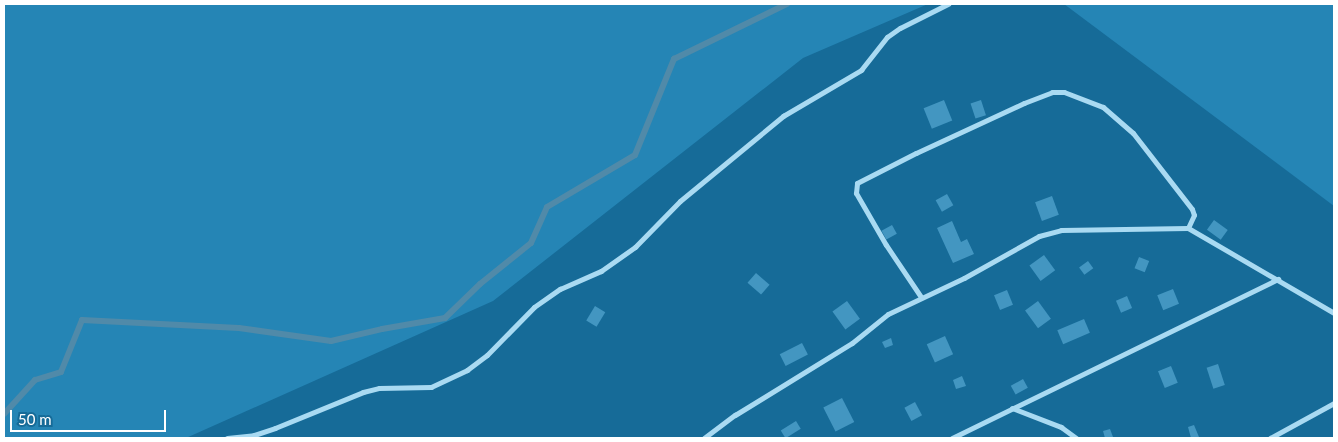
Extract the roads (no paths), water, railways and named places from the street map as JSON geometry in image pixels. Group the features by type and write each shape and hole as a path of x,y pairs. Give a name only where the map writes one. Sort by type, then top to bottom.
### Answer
{"street":[{"path":"227,438 254,435 275,428 363,392 379,388 431,386 467,370 487,354 534,307 560,289 601,271 635,247 680,201 783,116 860,70 888,37 900,28 948,4"},
{"path":"921,296 886,245 856,193 857,183 916,153 1052,92 1064,92 1103,107 1133,133 1192,209 1194,215 1188,228"},
{"path":"704,438 735,415 852,343 888,314 921,296 964,278 1039,236 1061,230 1188,228 1334,312"},
{"path":"952,438 1278,279"},
{"path":"1270,438 1334,403"},
{"path":"1012,408 1061,428 1076,438"}],"waterway":[{"path":"4,414 35,380 61,372 82,320 239,328 331,341 382,329 445,318 480,284 531,243 547,207 635,155 674,59 787,4"}]}
